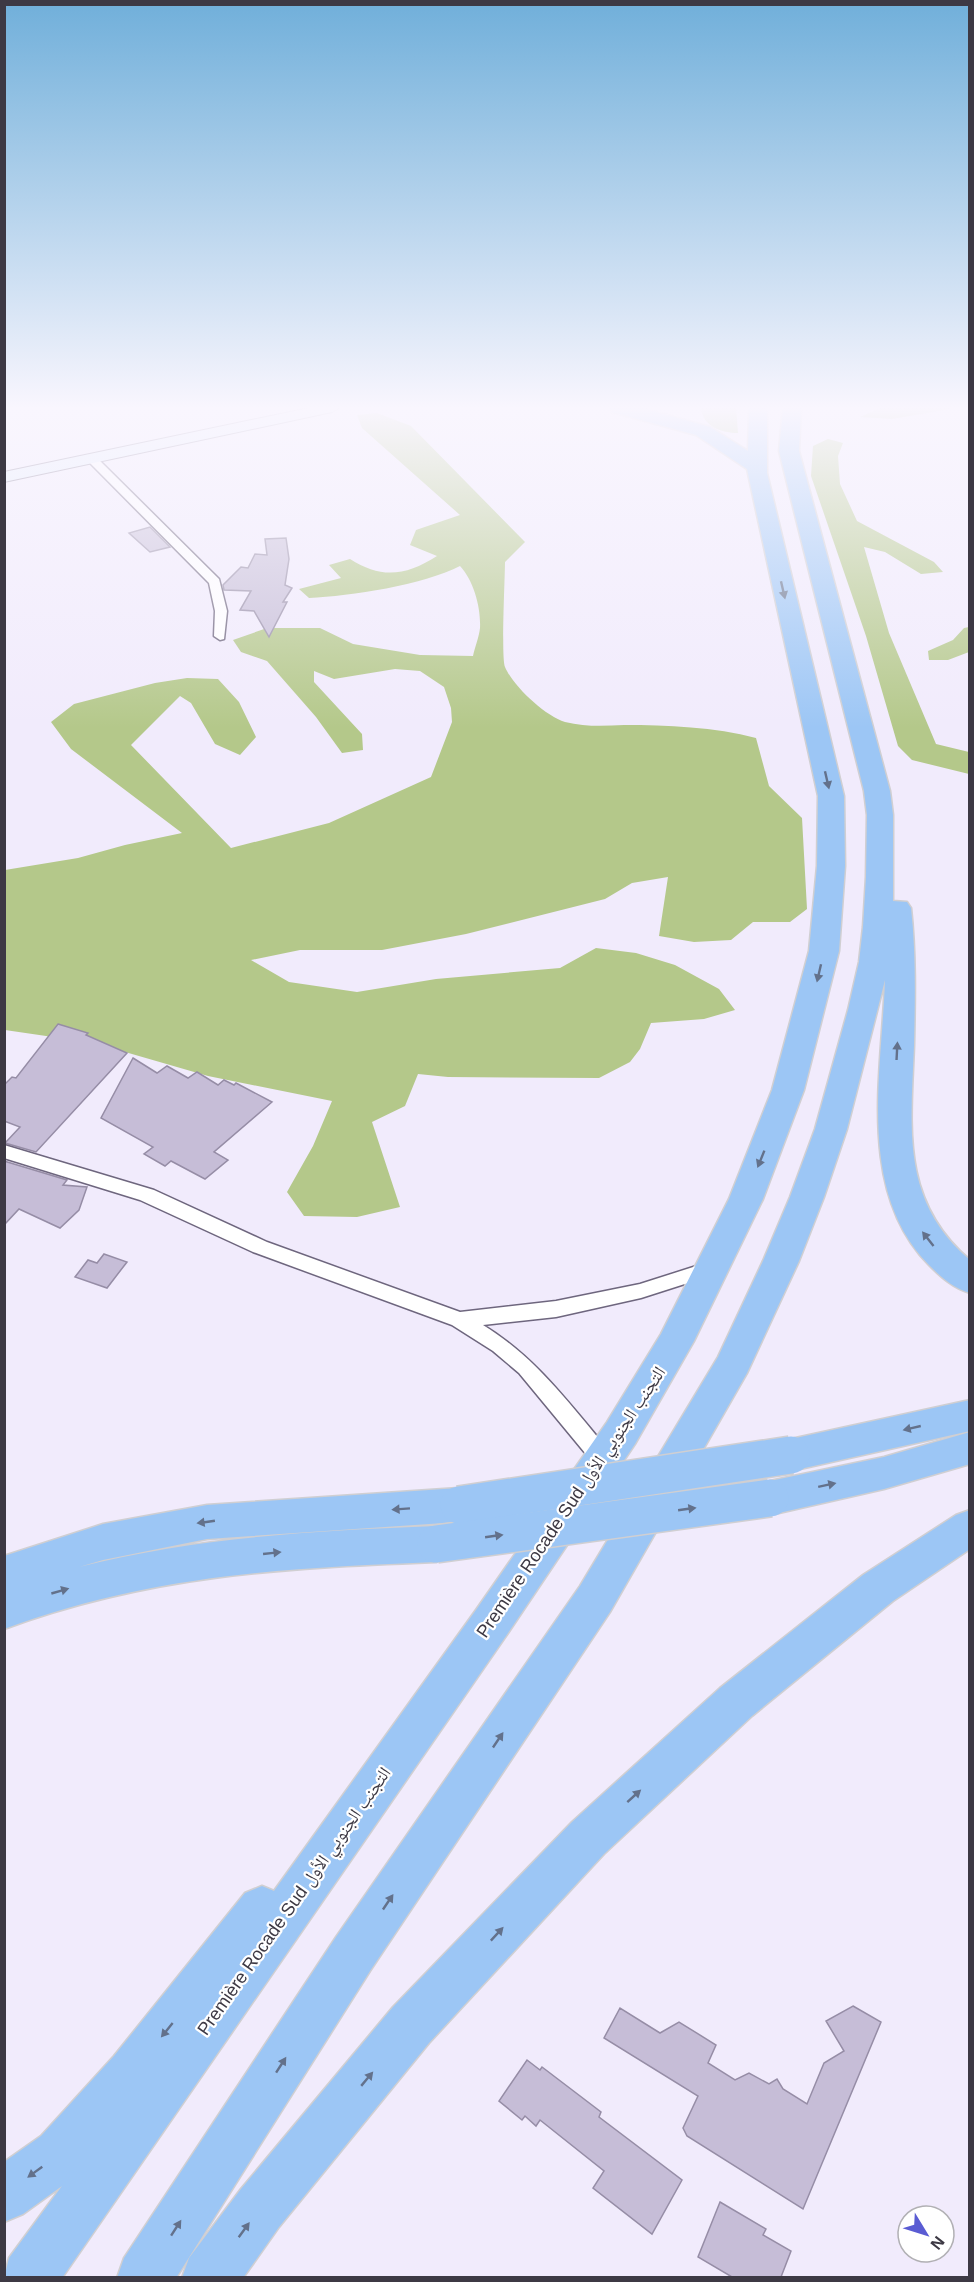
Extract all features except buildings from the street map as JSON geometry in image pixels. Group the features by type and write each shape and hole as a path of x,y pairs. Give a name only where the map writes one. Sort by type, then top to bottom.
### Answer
{"highway":[{"name":"Première Rocade Sud التجنب الجنوبي الأول","path":"29,2277 491,1623 603,1459 676,1341 746,1199 788,1090 824,951 831,866 831,796 773,514"},
{"path":"805,514 877,791 898,910 895,1157 906,1197 922,1231 943,1258 969,1280"},
{"path":"144,2277 353,1954 595,1599 734,1363 782,1261 807,1197 831,1129 849,1065 874,962 880,878 880,815"},
{"path":"4,1574 103,1542 207,1522 459,1505 791,1455 969,1415"},
{"path":"4,1610 19,1603 100,1579 191,1561 297,1550 436,1544 770,1498 884,1473 969,1448"},
{"path":"209,2277 260,2208 411,2025 588,1838 736,1702 878,1588 969,1527"},
{"path":"4,2195 60,2154 132,2074 491,1623"}],"street":[{"path":"147,514 215,582 221,611 220,636"},
{"path":"4,1151 147,1196 260,1246 459,1320 500,1345 526,1367 603,1459"},
{"path":"459,1320 556,1309 641,1291 712,1268"}],"green space":[{"path":"498,514 525,542 505,562 504,660 505,667 515,683 548,714 565,722 580,725 691,727 756,738 769,786 802,818 807,909 790,922 753,922 731,940 694,942 659,936 668,877 632,883 605,899 466,934 382,950 300,950 251,960 289,982 357,992 436,979 560,968 596,948 636,953 675,965 719,989 735,1010 704,1019 651,1023 640,1049 630,1062 599,1078 448,1077 418,1074 405,1106 372,1122 400,1207 357,1217 304,1216 287,1192 313,1146 332,1101 208,1076 94,1043 5,1030 5,870 78,858 182,833 71,749 51,722 74,704 155,683 187,678 218,679 239,702 256,737 240,755 215,744 191,703 180,696 131,745 231,848 329,823 431,777 452,722 451,708 444,687 420,671 395,669 334,679 314,671 314,682 362,734 363,750 342,753 316,717 267,661 241,652 233,640 267,628 320,628 353,644 420,655 473,656 480,628 479,612 473,587 460,566 427,579 345,595 309,598 299,589 341,578 329,565 350,559 372,570 383,572 404,571 426,563 437,556 410,545 416,530 460,515"},
{"path":"824,514 854,514 857,521 934,562 943,572 921,574 885,552 864,547 889,633 936,744 969,752 969,774 912,760 898,746 866,636"},
{"path":"969,627 969,652 948,660 929,660 928,651 953,640 964,628"}]}
